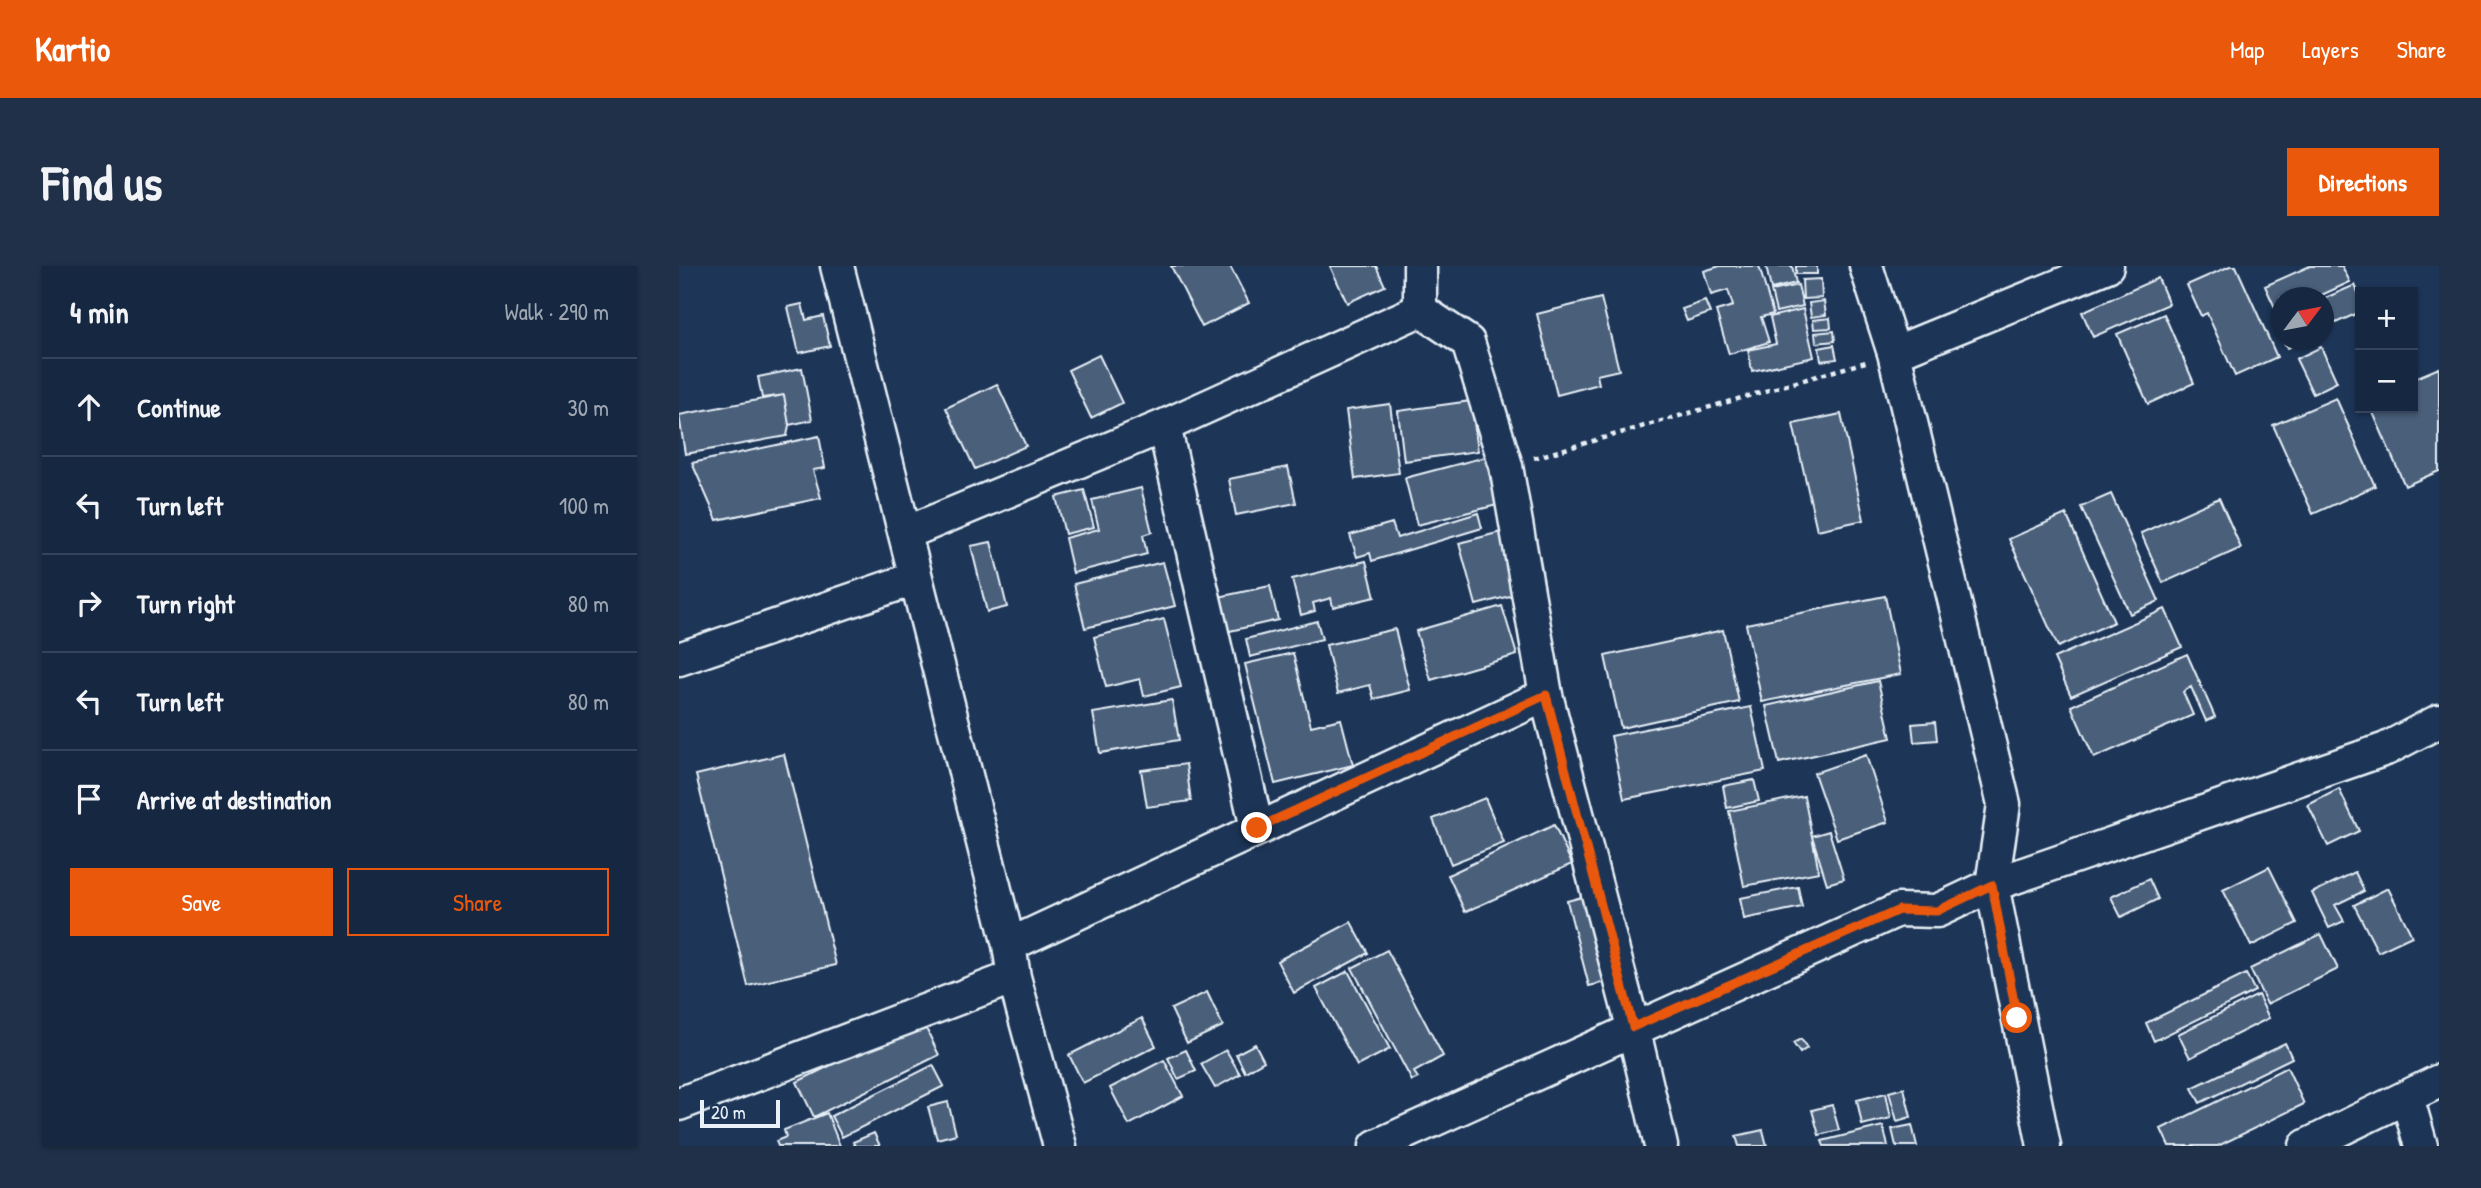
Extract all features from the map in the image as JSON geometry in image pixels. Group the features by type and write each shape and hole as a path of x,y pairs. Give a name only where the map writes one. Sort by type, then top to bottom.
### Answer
{"street":[{"path":"837,266 1009,945 1014,977 1060,1146"},
{"path":"1420,266 1420,310"},
{"path":"1866,266 1895,354 2004,804 1992,885 2042,1133 2070,1146"},
{"path":"1895,354 2108,266"},
{"path":"906,533 1164,426 1420,310"},
{"path":"1420,310 1468,342 1506,466 1546,695 1633,1027 1661,1146"},
{"path":"1164,426 1257,828"},
{"path":"679,659 916,578"},
{"path":"1009,945 1546,695"},
{"path":"1376,1146 1633,1027 1899,910 1937,911 1992,885 2386,749 2439,722"},
{"path":"679,1104 1014,977"},
{"path":"2306,1146 2439,1081"},
{"path":"2407,1097 2421,1146"}],"path":[{"path":"1506,466 1895,354"}],"building":[{"path":"1171,266 1230,266 1249,303 1202,327"},
{"path":"1330,266 1376,266 1385,286 1347,303"},
{"path":"1720,266 1759,266 1773,314 1761,317 1769,342 1729,354 1716,311 1733,306 1728,290 1711,295 1704,271"},
{"path":"1766,266 1792,266 1796,283 1771,289"},
{"path":"1796,266 1817,266 1817,274 1796,274"},
{"path":"2230,266 2236,266 2271,344 2271,350 2274,350 2277,357 2235,376 2207,313 2201,316 2187,285"},
{"path":"2310,266 2342,266 2350,282 2334,289 2334,287 2271,287 2271,299 2265,286"},
{"path":"2158,278 2169,304 2093,337 2082,312"},
{"path":"1821,279 1822,298 1803,299 1802,280"},
{"path":"1798,285 1803,306 1776,312 1771,291"},
{"path":"2355,285 2356,287 2355,314 2334,324 2334,294"},
{"path":"1601,298 1619,370 1597,375 1599,384 1557,395 1537,314"},
{"path":"1705,301 1710,313 1687,321 1682,309"},
{"path":"1824,301 1826,315 1811,317 1809,303"},
{"path":"802,304 806,320 823,316 830,346 799,353 788,307"},
{"path":"1803,309 1814,357 1752,371 1748,350 1776,344 1770,317"},
{"path":"2164,314 2194,383 2148,404 2117,334"},
{"path":"1830,318 1831,328 1814,329 1813,320"},
{"path":"1834,331 1835,341 1816,343 1815,333"},
{"path":"1834,345 1837,359 1821,361 1819,348"},
{"path":"2315,350 2322,350 2337,382 2313,394 2296,359"},
{"path":"1099,355 1122,403 1091,418 1068,370"},
{"path":"802,368 812,420 789,425 784,395 762,398 758,377"},
{"path":"2439,368 2439,471 2405,486 2373,413 2418,413 2418,377"},
{"path":"997,384 1026,446 975,469 946,408"},
{"path":"784,395 789,425 787,436 685,454 679,415"},
{"path":"2336,398 2375,486 2313,514 2273,425"},
{"path":"1471,401 1478,451 1404,461 1398,411"},
{"path":"1390,404 1399,473 1355,479 1346,410"},
{"path":"1841,414 1864,520 1817,530 1793,424"},
{"path":"819,436 825,468 813,470 821,498 717,520 692,463"},
{"path":"1485,457 1497,505 1417,525 1405,478"},
{"path":"1288,467 1296,503 1236,515 1229,479"},
{"path":"1141,488 1152,532 1143,535 1147,554 1073,573 1065,538 1099,529 1092,500"},
{"path":"1084,490 1094,527 1065,534 1056,497"},
{"path":"2111,494 2159,601 2130,614 2081,507"},
{"path":"2219,498 2241,548 2163,583 2141,533"},
{"path":"1478,513 1482,528 1372,561 1370,553 1357,557 1350,535 1392,523 1397,538"},
{"path":"2066,514 2114,622 2058,647 2009,539"},
{"path":"1501,532 1521,593 1476,605 1459,543"},
{"path":"991,542 1007,607 987,612 971,546"},
{"path":"1366,561 1375,597 1333,607 1331,598 1313,603 1315,611 1301,615 1292,579"},
{"path":"1163,562 1175,606 1085,628 1074,584"},
{"path":"1270,586 1278,620 1221,633 1214,598"},
{"path":"1885,596 1901,674 1762,702 1746,624"},
{"path":"1502,606 1517,655 1431,680 1416,631"},
{"path":"2165,609 2182,647 2071,696 2054,658"},
{"path":"1164,619 1181,687 1144,696 1140,679 1106,687 1094,637"},
{"path":"1317,621 1322,639 1250,657 1246,639"},
{"path":"1395,629 1410,690 1374,699 1370,685 1338,693 1326,645"},
{"path":"1723,630 1739,702 1621,728 1605,656"},
{"path":"1293,653 1311,726 1341,719 1353,765 1275,784 1245,664"},
{"path":"2187,654 2215,717 2206,721 2191,687 2183,692 2193,715 2094,758 2071,706"},
{"path":"1878,681 1891,738 1779,763 1766,706"},
{"path":"1172,700 1179,740 1100,753 1093,713"},
{"path":"1751,707 1765,771 1624,799 1611,736"},
{"path":"1935,722 1937,740 1914,742 1912,724"},
{"path":"784,754 836,965 748,986 696,775"},
{"path":"1866,755 1888,822 1837,839 1814,773"},
{"path":"1186,764 1191,801 1147,807 1141,770"},
{"path":"1754,780 1759,801 1727,808 1723,786"},
{"path":"2339,789 2359,831 2328,846 2308,805"},
{"path":"1804,796 1819,872 1744,886 1729,811"},
{"path":"1485,798 1504,843 1451,864 1433,819"},
{"path":"1554,825 1572,864 1465,912 1448,875"},
{"path":"1829,831 1844,879 1827,884 1812,836"},
{"path":"2269,867 2297,923 2251,946 2223,890"},
{"path":"2355,872 2364,891 2335,905 2344,921 2329,928 2312,893"},
{"path":"2149,879 2158,899 2121,917 2111,897"},
{"path":"1798,887 1802,907 1744,919 1740,898"},
{"path":"2388,888 2412,936 2378,952 2354,905"},
{"path":"1593,894 1615,980 1589,986 1567,901"},
{"path":"1351,922 1368,953 1294,993 1277,961"},
{"path":"2321,934 2338,969 2267,1004 2250,969"},
{"path":"1387,950 1443,1056 1414,1072 1418,1078 1412,1081 1352,968"},
{"path":"1348,971 1390,1049 1357,1066 1316,988"},
{"path":"2246,974 2255,991 2154,1041 2146,1023"},
{"path":"1207,992 1223,1026 1187,1043 1171,1009"},
{"path":"2258,995 2269,1018 2190,1058 2178,1034"},
{"path":"1142,1018 1156,1046 1083,1083 1069,1055"},
{"path":"922,1020 939,1055 814,1117 797,1082"},
{"path":"1801,1039 1807,1048 1800,1053 1793,1043"},
{"path":"2285,1043 2292,1058 2200,1103 2192,1088"},
{"path":"1255,1044 1264,1061 1245,1072 1236,1054"},
{"path":"1186,1050 1196,1071 1178,1079 1168,1058"},
{"path":"1226,1050 1240,1074 1215,1088 1201,1064"},
{"path":"1164,1060 1183,1096 1129,1125 1110,1088"},
{"path":"933,1065 944,1086 842,1137 831,1116"},
{"path":"2287,1067 2304,1104 2218,1146 2169,1146 2161,1129"},
{"path":"1904,1088 1911,1117 1897,1121 1889,1092"},
{"path":"1886,1093 1891,1118 1862,1125 1857,1100"},
{"path":"948,1102 956,1134 937,1139 928,1107"},
{"path":"1832,1105 1839,1130 1819,1135 1812,1110"},
{"path":"827,1113 840,1146 778,1146 776,1141 786,1137 784,1130"},
{"path":"1912,1125 1917,1146 1896,1146 1892,1129"},
{"path":"1883,1126 1888,1146 1824,1146 1822,1141"},
{"path":"1763,1130 1767,1146 1739,1146 1736,1136"},
{"path":"874,1133 880,1146 855,1146 853,1142"}],"route":[{"path":"1257,828 1546,695 1633,1027 1866,923 1899,910 1937,911 1992,885 2017,1018"}]}
